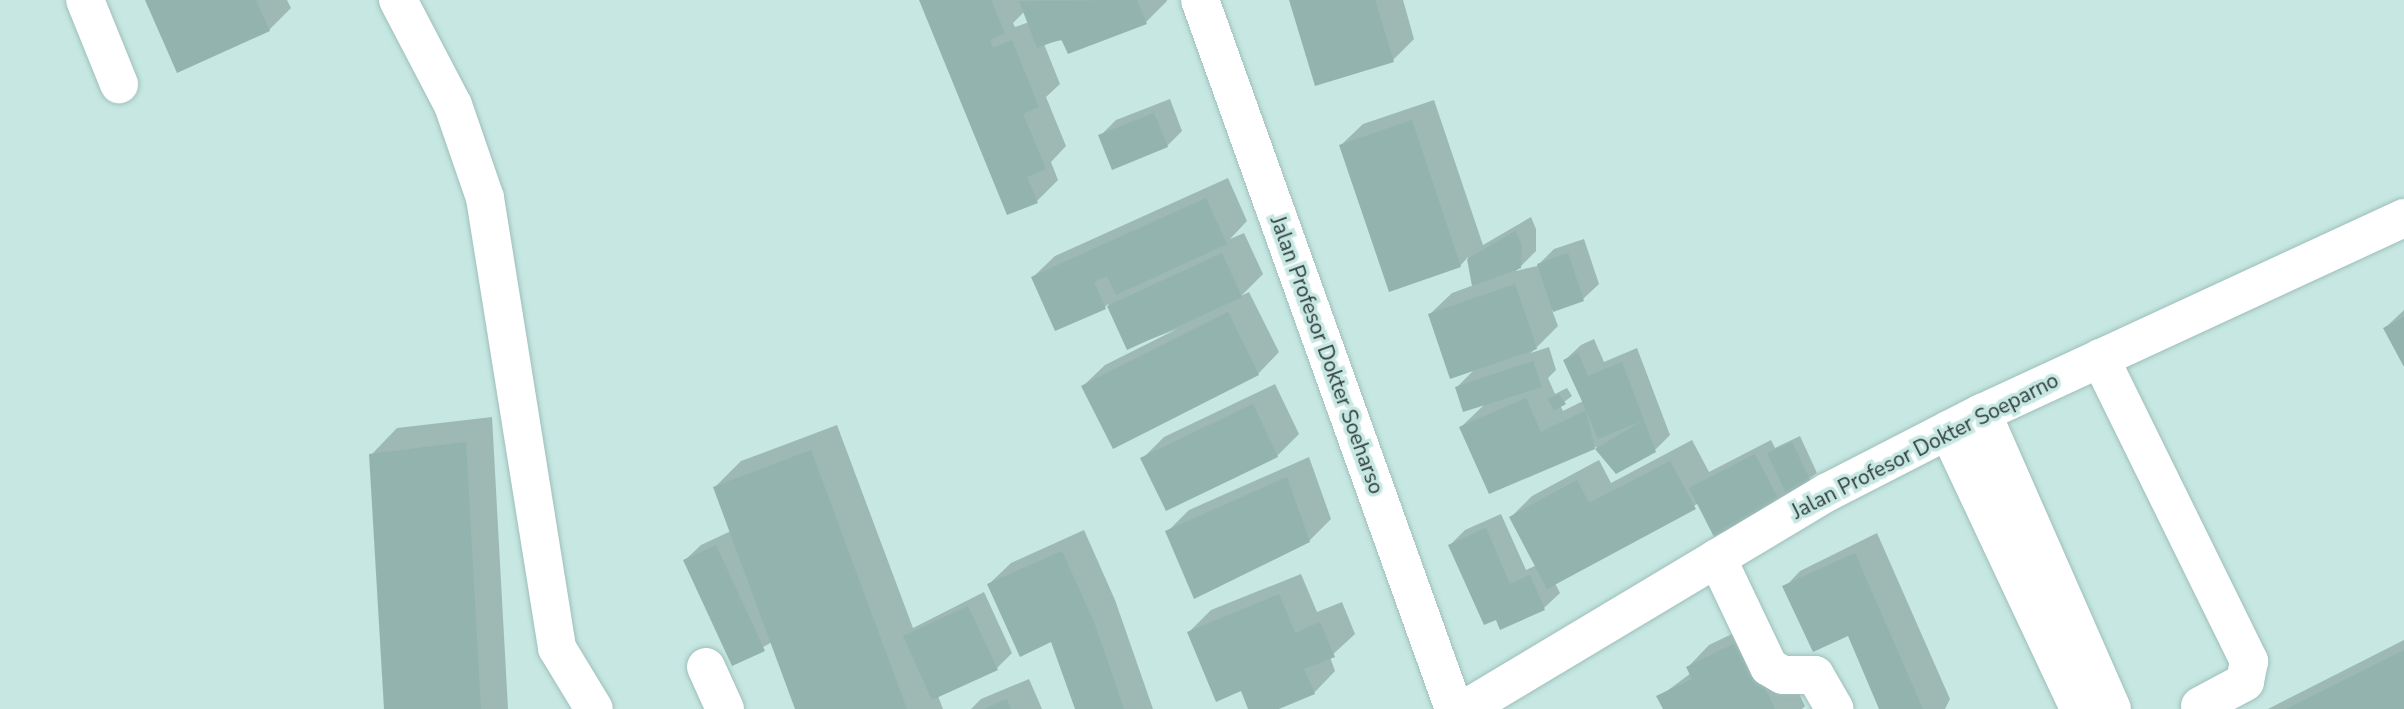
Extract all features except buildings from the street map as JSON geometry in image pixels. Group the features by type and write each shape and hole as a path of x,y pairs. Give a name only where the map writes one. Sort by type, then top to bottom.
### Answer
{"street":[{"path":"85,0 119,84"},
{"path":"398,0 453,105 485,198 557,648 594,709"},
{"name":"Jalan Profesor Dokter Soeharso","path":"1200,0 1454,709"},
{"name":"Jalan Profesor Dokter Soeparno","path":"1465,709 1828,492 1982,413 2404,218"},
{"path":"2100,358 2249,661 2245,682 2200,706"},
{"path":"1982,413 2112,709"},
{"path":"1948,430 2079,709"},
{"path":"1717,558 1769,667 1783,675 1815,676 1835,709"},
{"path":"706,667 725,709"}]}
